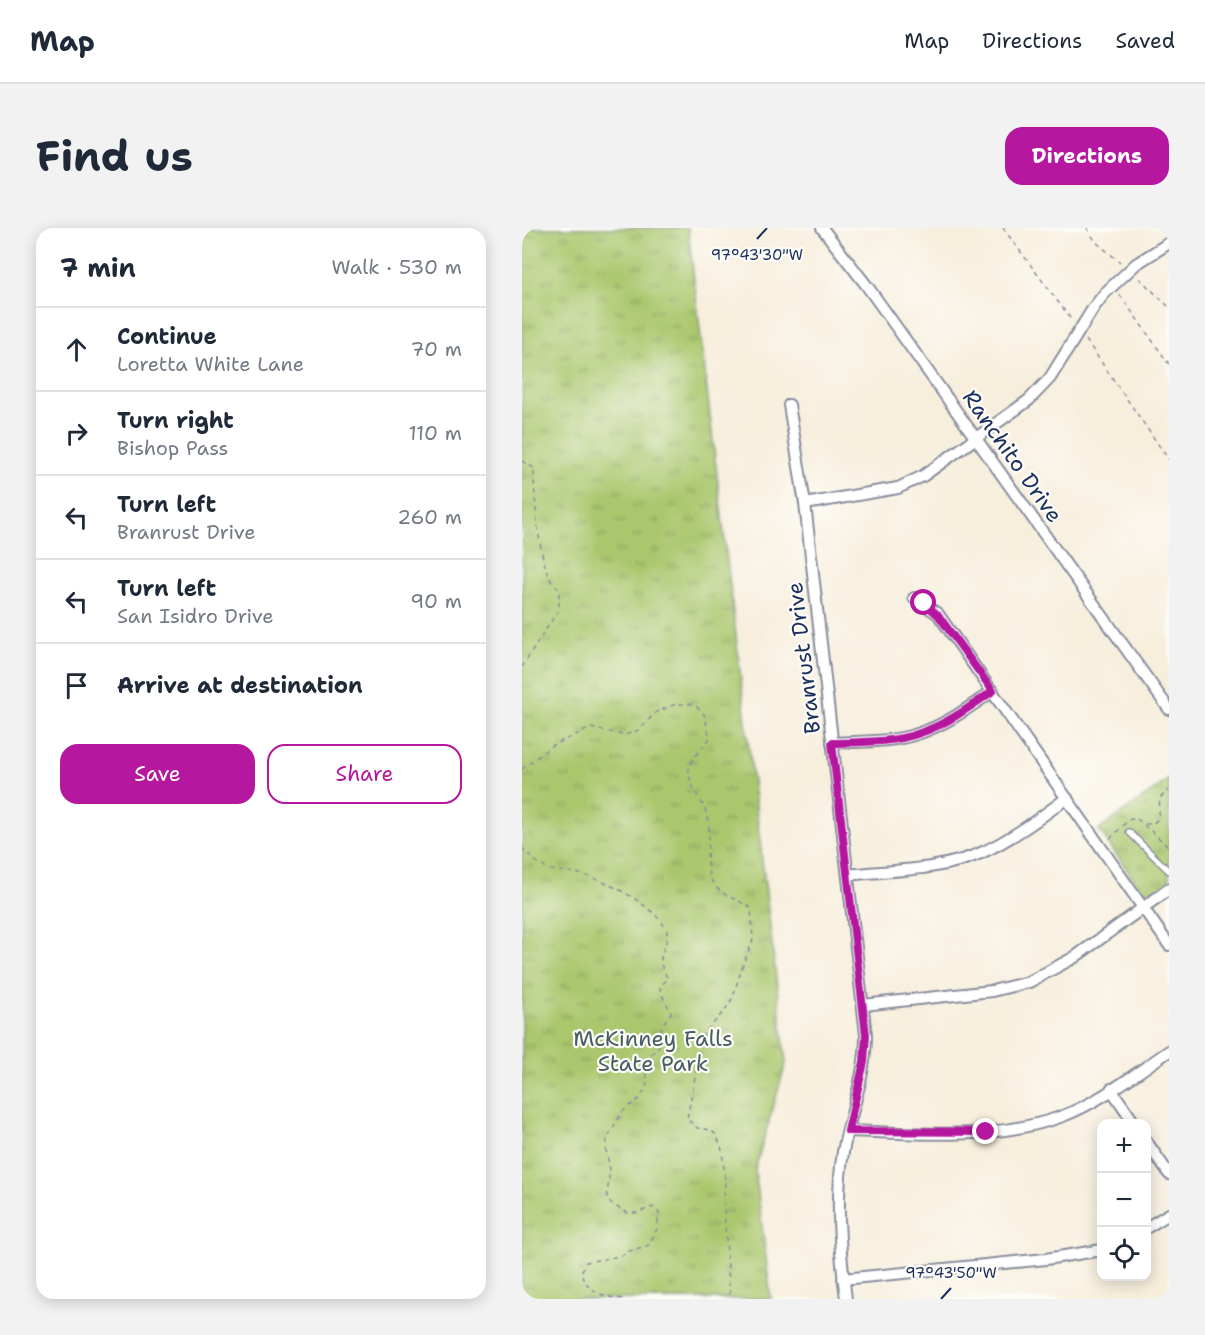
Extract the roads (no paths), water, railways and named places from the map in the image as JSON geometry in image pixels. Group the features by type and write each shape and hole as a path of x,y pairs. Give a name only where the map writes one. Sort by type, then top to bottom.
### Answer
{"street":[{"name":"Ranchito Drive","path":"822,228 867,286 1169,709"},
{"path":"805,504 898,488 923,476 1029,400 1058,366 1105,293 1136,264 1169,243"},
{"name":"Branrust Drive","path":"789,405 805,504 863,1005 866,1049 843,1154 839,1224 846,1299"},
{"path":"914,598 938,615 1169,945"},
{"path":"832,743 919,734 951,720 993,691"},
{"path":"848,875 941,865 979,854 1022,830 1067,798"},
{"path":"863,1005 992,991 1029,982 1075,957 1169,889"},
{"path":"848,1131 959,1133 1012,1129 1064,1115 1112,1089 1169,1051"},
{"path":"1112,1089 1132,1119"},
{"path":"1151,1148 1169,1174"},
{"path":"1148,1227 1169,1214"},
{"path":"843,1279 1046,1259 1097,1251"}],"lane":[{"path":"1129,832 1169,871"}],"park label":[{"name":"McKinney Falls State Park","path":"653,1050"}]}
